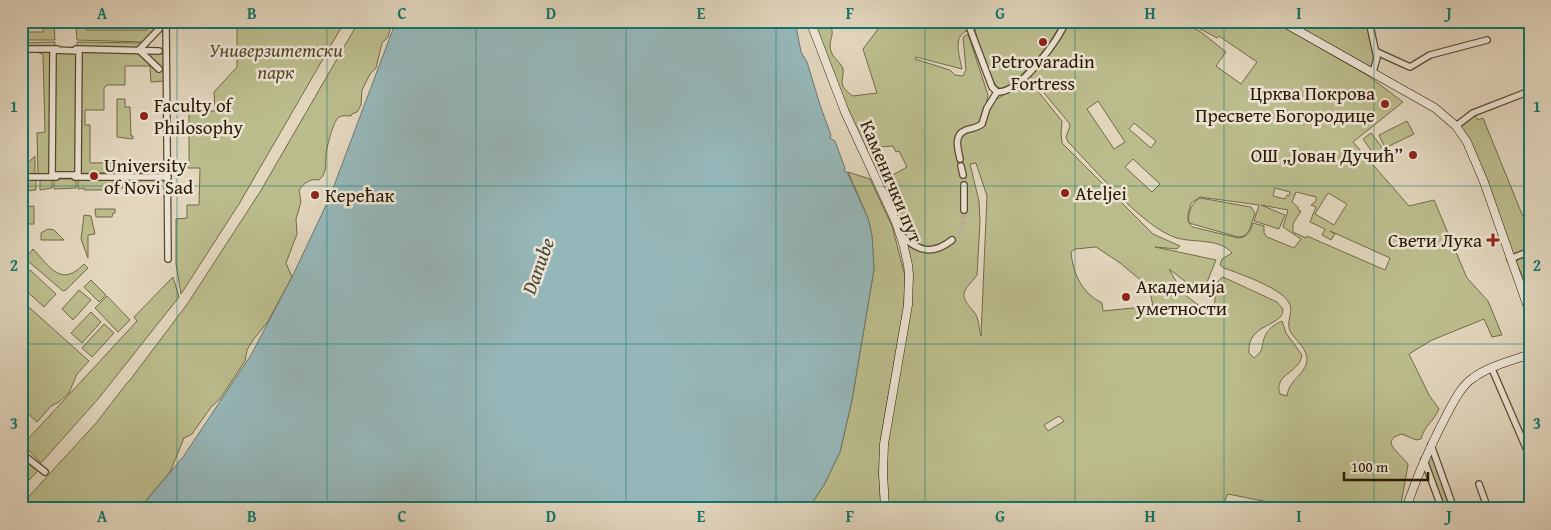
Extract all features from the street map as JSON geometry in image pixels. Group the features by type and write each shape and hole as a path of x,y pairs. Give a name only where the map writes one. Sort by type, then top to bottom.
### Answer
{"main road":[{"name":"Каменички пут","path":"810,21 845,112 880,186 900,235 908,265 909,292 884,444 885,509"},
{"path":"1282,21 1435,108 1456,126 1467,142 1484,182 1530,313"},
{"path":"1406,509 1424,460 1464,387 1473,378 1492,368 1530,354"}],"street":[{"path":"166,21 168,259"},
{"path":"922,21 969,26 992,87 997,92"},
{"path":"997,92 1006,91 1040,62 1057,41 1066,21"},
{"path":"1370,22 1377,52 1374,72"},
{"path":"139,50 159,29"},
{"path":"1377,52 1410,67 1430,55 1487,40"},
{"path":"21,49 159,50"},
{"path":"54,176 55,50"},
{"path":"77,50 79,50 77,176"},
{"path":"139,50 159,69"},
{"path":"1456,126 1476,112 1530,91"},
{"path":"963,175 957,143 959,136 964,131 982,124 990,103 997,92"},
{"path":"21,177 168,177"},
{"path":"964,185 964,210"},
{"path":"900,235 925,250 943,247 952,240"},
{"path":"1510,259 1530,251"},
{"path":"1492,368 1530,457"},
{"path":"1431,446 1454,509"},
{"path":"21,453 45,472"},
{"path":"1424,460 1442,509"},
{"path":"1478,484 1488,509"}],"green space":[{"path":"147,21 160,21 160,25 144,42 77,40 76,25 85,25 86,30 147,30"},
{"name":"Универзитетски парк","path":"188,21 345,21 239,204 181,294 176,264 176,219 187,218 187,205 199,205 200,168 188,168 185,163 189,162 189,111 215,111 214,92 237,67 237,28 188,27"},
{"path":"359,21 392,21 388,37 382,43 376,68 370,74 362,90 361,105 357,112 351,116 340,116 335,123 326,154 324,174 319,180 308,182 299,190 301,202 296,219 297,234 286,263 292,277 267,323 247,350 245,361 220,399 211,407 192,434 184,438 170,472 139,509 21,509 21,505 97,422 188,303 260,192"},
{"path":"812,21 824,22 831,28 830,49 843,69 843,86 853,96 877,93 863,49 884,21 917,21 926,24 956,24 965,27 967,31 962,34 958,42 962,69 916,57 915,59 950,70 955,75 963,76 966,70 963,37 968,34 988,95 986,106 1028,79 1062,121 1062,143 1153,234 1180,246 1177,249 1155,247 1216,260 1207,282 1199,292 1169,269 1183,293 1212,316 1216,286 1223,277 1277,302 1283,309 1282,315 1253,336 1249,353 1254,358 1258,355 1268,332 1273,326 1282,321 1286,333 1302,355 1297,366 1280,382 1280,394 1287,396 1291,385 1306,366 1307,357 1290,331 1291,308 1286,299 1271,288 1220,265 1222,259 1232,253 1227,248 1214,243 1177,238 1164,232 1134,210 1068,142 1066,137 1070,126 1069,123 1030,76 1053,51 1070,21 1180,21 1201,32 1226,52 1216,66 1241,84 1257,62 1219,36 1217,38 1195,26 1193,21 1273,21 1367,75 1403,102 1353,142 1409,206 1434,200 1467,278 1488,301 1502,335 1492,337 1484,319 1432,340 1409,354 1429,395 1439,409 1424,431 1421,439 1416,440 1402,434 1395,437 1392,441 1394,449 1408,465 1400,509 1269,509 1268,502 1228,494 1221,509 888,509 886,460 890,424 911,306 912,275 871,159 873,158 875,163 878,162 882,170 887,168 891,176 907,167 899,151 896,152 893,146 866,148 857,133","holes":["1098,101 1125,142 1114,149 1087,109","1134,123 1156,141 1151,148 1129,129","1133,159 1160,184 1152,192 1125,167","976,163 987,196 981,336 977,317 965,301 964,296 966,289 977,275 980,222 979,201 970,164","1275,188 1290,192 1289,196 1287,195 1285,199 1273,196","1296,192 1316,197 1316,201 1311,205 1316,207 1310,222 1325,229 1322,235 1331,240 1335,234 1330,231 1390,258 1385,270 1307,236 1306,238 1293,232 1293,224 1301,211 1298,210 1298,207 1292,202","1328,193 1347,204 1334,225 1315,214","1200,197 1259,205 1254,221 1279,229 1285,215 1261,205 1288,210 1283,227 1301,239 1294,248 1267,237 1264,233 1264,226 1253,223 1248,234 1238,238 1193,227 1190,225 1188,213 1191,203","1096,247 1120,263 1149,287 1153,306 1103,311 1102,303 1089,294 1080,282 1071,252 1075,249","1059,416 1064,421 1048,431 1044,425"]},
{"path":"987,21 1062,21 1051,41 1037,59 1003,90 993,81 989,73 975,30"},
{"path":"1288,21 1369,21 1377,62 1371,67"},
{"path":"43,25 54,25 55,40 21,40 21,32 43,32"},
{"path":"55,42 55,47 21,48 21,43"},
{"path":"77,42 142,43 137,49 77,47"},
{"path":"39,52 163,52 165,81 151,82 150,66 125,66 125,85 107,85 104,88 104,110 85,110 85,125 90,125 90,163 156,162 156,172 38,174 37,133 45,132 43,54"},
{"path":"117,99 125,99 125,107 130,107 131,136 133,136 133,139 117,137"},
{"path":"1473,113 1478,120 1483,118 1530,234 1530,293 1456,126"},
{"path":"1407,121 1414,134 1385,148 1379,135"},
{"path":"1371,133 1384,150 1375,156 1363,139"},
{"path":"35,156 35,174 21,174 21,170"},
{"path":"848,172 870,179 892,226 905,276 904,306 881,437 879,473 881,509 808,509 824,485 840,452 852,400 874,269 872,236 868,218"},
{"path":"36,178 36,190 21,191 21,179"},
{"path":"117,178 117,188 115,190 78,189 78,179"},
{"path":"119,178 159,179 159,194 130,193 130,188 119,188"},
{"path":"40,179 52,179 52,188 40,190"},
{"path":"54,179 76,179 76,188 54,189"},
{"path":"1200,198 1251,207 1255,213 1249,231 1244,236 1238,237 1189,223 1191,209"},
{"path":"34,206 34,224 21,224 21,207"},
{"path":"95,209 115,209 115,213 113,213 112,217 96,217"},
{"path":"84,215 91,216 95,234 88,235 88,258 81,239"},
{"path":"48,229 54,230 64,240 41,240 41,233"},
{"path":"33,249 51,268 62,275 76,271 84,264 88,268 63,291 28,261 27,256"},
{"path":"30,270 56,294 44,307 21,286 21,280"},
{"path":"173,277 179,297 98,399 41,463 21,442 25,439 27,440 137,321 134,317"},
{"path":"91,280 106,295 99,302 84,287"},
{"path":"79,290 91,300 73,320 62,309"},
{"path":"107,296 130,320 118,332 95,308"},
{"path":"21,300 89,361 77,374 69,393 51,406 37,422 21,407"},
{"path":"91,312 101,322 82,343 71,333"},
{"path":"104,324 114,333 92,357 82,348"},
{"path":"1432,450 1453,509 1443,509 1426,463"},
{"path":"26,462 38,471 21,488 21,468"}],"water":[{"name":"Danube","path":"396,21 795,21 801,52 807,62 831,135 830,138 835,141 845,168 844,171 847,172 868,218 872,236 874,269 852,400 840,452 824,485 808,509 139,509 183,457 251,355 292,277 329,199"}],"tunnel":[{"path":"952,240 962,229 964,210"}],"place":[{"name":"Petrovaradin Fortress","path":"1043,42"},
{"name":"Црква Покрова Пресвете Богородице","path":"1385,104"},
{"name":"Faculty of Philosophy","path":"144,116"},
{"name":"ОШ „Јован Дучић”","path":"1413,155"},
{"name":"University of Novi Sad","path":"94,176"},
{"name":"Ateljei","path":"1065,193"},
{"name":"Керећак","path":"315,195"},
{"name":"Свети Лука","path":"1493,240"},
{"name":"Академија уметности","path":"1126,297"}]}
